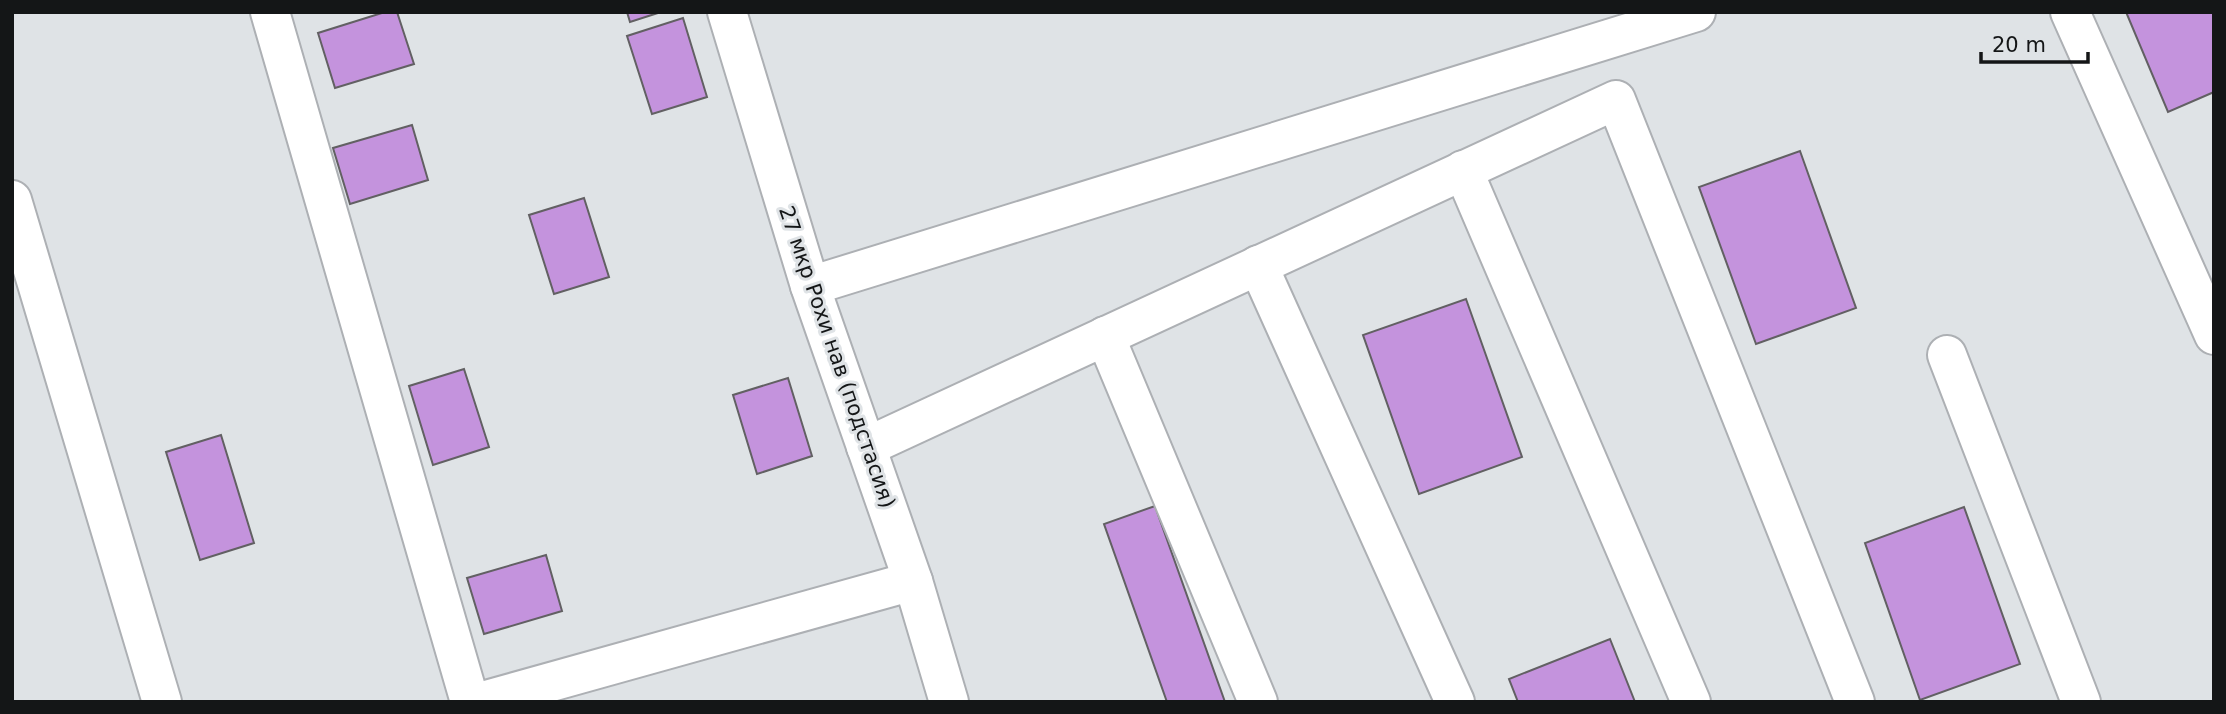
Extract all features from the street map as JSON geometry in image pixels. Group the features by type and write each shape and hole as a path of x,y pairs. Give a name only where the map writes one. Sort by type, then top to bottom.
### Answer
{"street":[{"path":"270,12 470,702"},
{"name":"27 мкр Рохи нав (подстасия)","path":"727,12 810,286 913,581 949,702"},
{"path":"810,286 1696,12"},
{"path":"2070,12 2214,335"},
{"path":"866,447 1616,100 1855,702"},
{"path":"1463,170 1691,702"},
{"path":"12,200 162,702"},
{"path":"1258,265 1455,702"},
{"path":"1105,336 1258,702"},
{"path":"1947,355 2081,702"},
{"path":"479,702 913,581"}],"building":[{"path":"385,12 397,12 414,64 335,88 318,33"},
{"path":"627,12 661,12 630,22"},
{"path":"2126,12 2214,12 2214,92 2168,112"},
{"path":"683,18 707,97 652,114 627,36"},
{"path":"412,125 428,180 350,204 333,148"},
{"path":"1800,151 1856,308 1756,344 1699,187"},
{"path":"584,198 609,277 554,294 529,215"},
{"path":"1466,299 1522,457 1419,494 1363,335"},
{"path":"464,369 489,447 433,465 409,386"},
{"path":"788,378 812,456 757,474 733,395"},
{"path":"221,435 254,543 200,560 166,452"},
{"path":"1155,506 1225,702 1167,702 1104,524"},
{"path":"1964,507 2020,664 1920,700 1865,543"},
{"path":"546,555 562,611 484,634 467,578"},
{"path":"1610,639 1635,702 1518,702 1509,679"}]}
